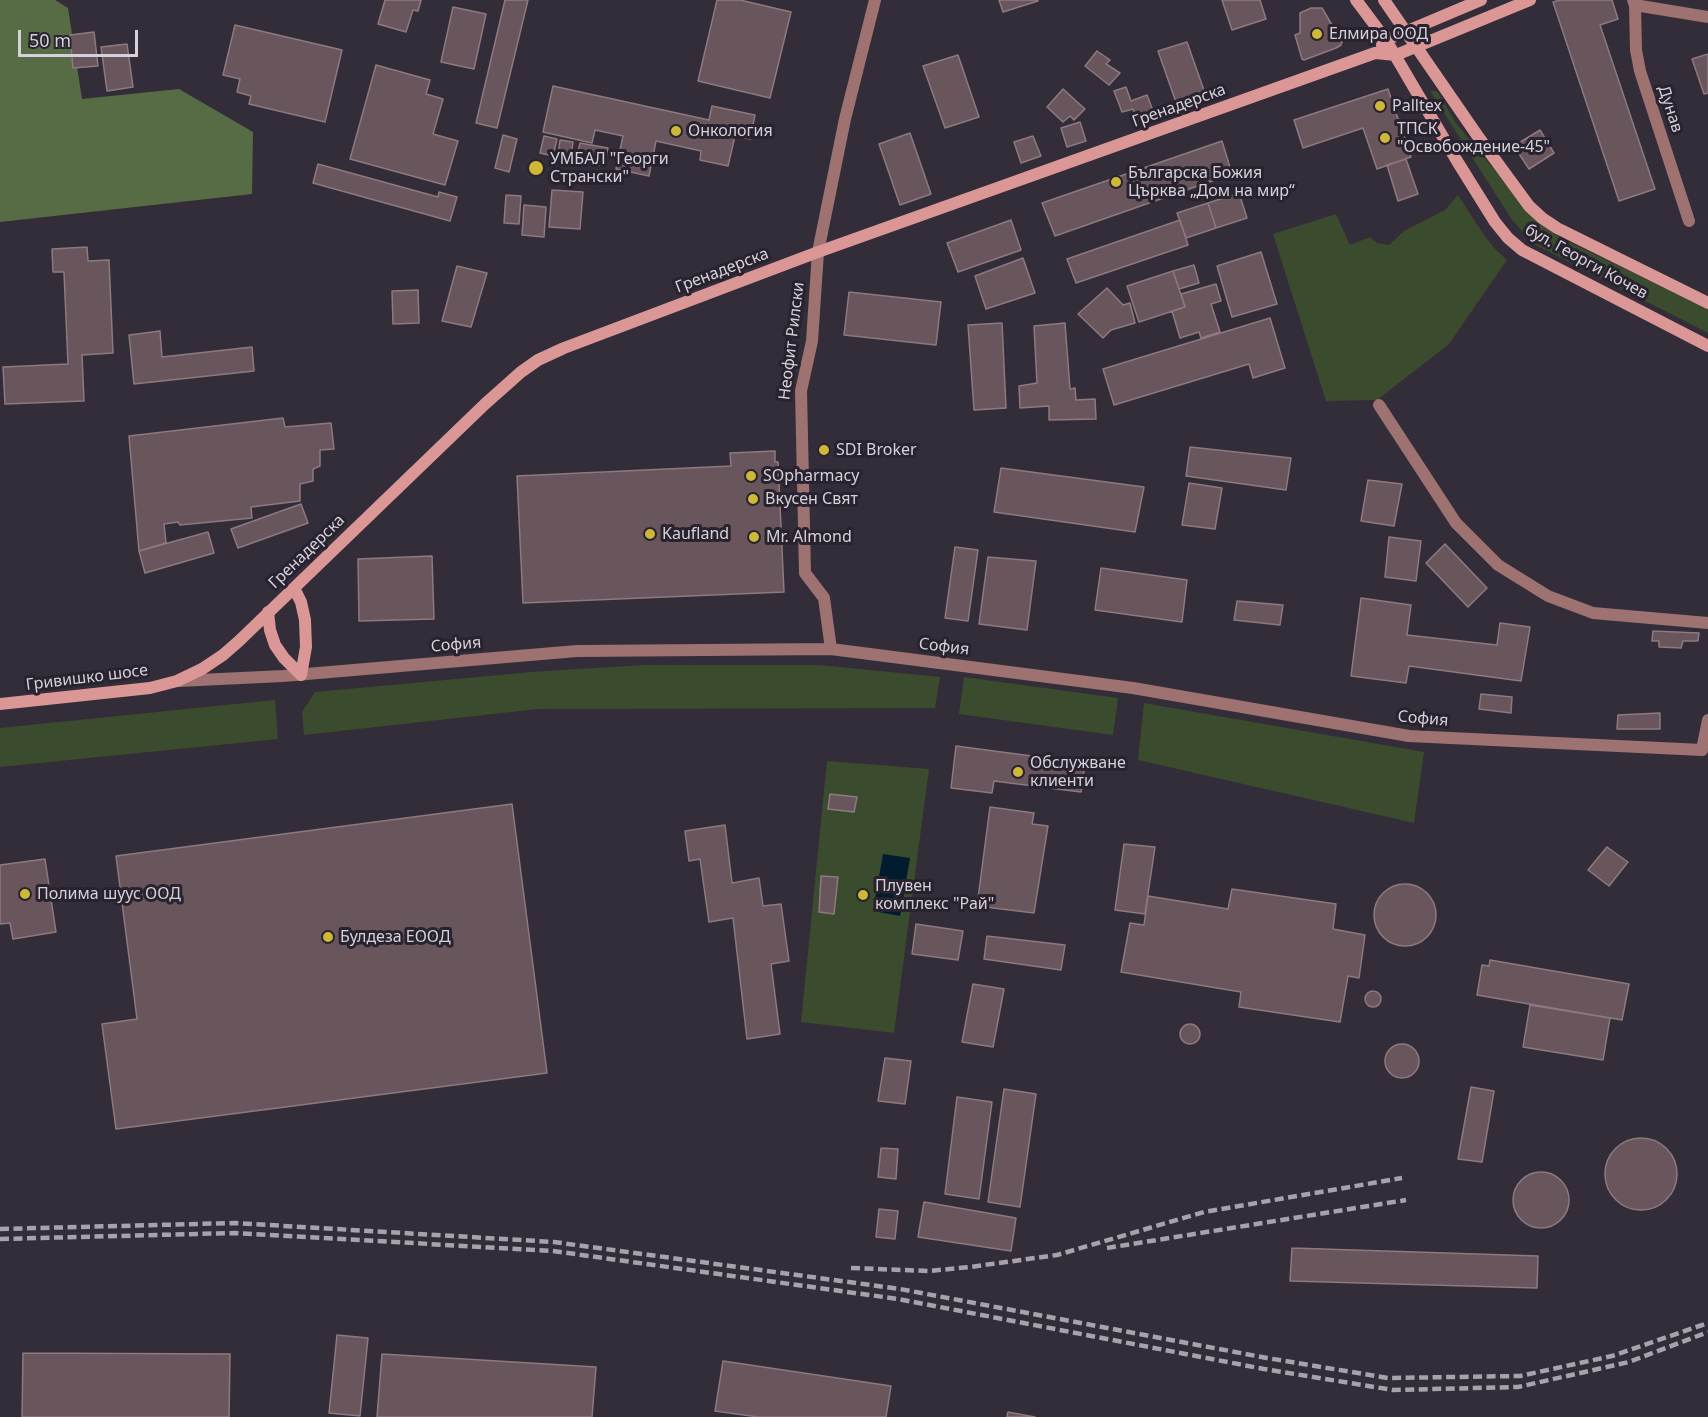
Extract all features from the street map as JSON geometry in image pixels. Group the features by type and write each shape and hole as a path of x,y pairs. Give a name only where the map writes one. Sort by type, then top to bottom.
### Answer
{"street":[{"name":"Неофит Рилски","path":"831,649 824,598 805,573 801,392 812,341 818,252 845,119 875,0"},
{"name":"бул. Георги Кочев","path":"1356,0 1396,55 1457,161 1495,222 1508,238 1522,250 1708,346"},
{"name":"бул. Георги Кочев","path":"1384,0 1529,206 1557,228 1708,303"},
{"path":"1375,53 1386,40 1481,0"},
{"name":"Гренадерска","path":"177,681 202,669 223,655 485,404 538,360 564,348 818,252 1375,53 1396,55 1530,0"},
{"path":"1634,2 1708,17"},
{"name":"Дунав","path":"1634,2 1636,50 1640,71 1689,221"},
{"path":"1379,405 1456,523 1498,565 1548,596 1593,613 1708,623"},
{"path":"294,588 301,602 305,620 306,647 301,675"},
{"path":"268,612 275,645 301,675"},
{"name":"София","path":"177,681 301,675 577,651 831,649 1132,688 1409,736 1702,750 1708,720"},
{"name":"Гривишко шосе","path":"0,704 132,691 177,681"}],"green space":[{"path":"0,0 55,0 68,8 82,99 179,89 253,132 252,194 0,222"},
{"path":"1430,91 1437,91 1456,123 1536,221 1559,237 1708,309 1708,333 1534,244 1512,220"},
{"path":"1458,195 1484,235 1507,260 1449,344 1377,400 1326,401 1273,234 1336,214 1350,245 1370,237 1377,243 1389,245 1404,231 1445,210"},
{"path":"643,665 819,665 940,677 935,708 538,709 304,735 302,712 315,692 532,672"},
{"path":"964,677 1118,698 1113,735 959,714"},
{"path":"275,700 278,739 0,767 0,728"},
{"path":"1144,703 1424,752 1414,823 1138,760"},
{"name":"Плувен комплекс \"Рай\"","path":"827,761 929,769 894,1033 801,1022"}],"water":[{"path":"883,854 910,858 900,916 873,911"}],"building":[{"path":"385,0 421,0 418,11 413,10 406,32 378,24"},
{"path":"505,0 528,0 497,128 476,123"},
{"path":"717,0 740,0 791,12 770,98 698,81"},
{"path":"999,0 1037,0 1038,1 1003,12"},
{"path":"1222,0 1260,0 1266,19 1232,30"},
{"path":"1612,0 1618,19 1600,25 1655,189 1619,201 1553,2"},
{"path":"453,7 486,14 474,69 441,62"},
{"name":"Елмира ООД","path":"1311,8 1322,8 1342,42 1336,48 1304,60 1295,35 1300,33 1300,13"},
{"path":"235,25 342,50 325,122 249,104 251,96 237,92 240,79 223,75"},
{"path":"94,32 98,66 73,68 70,35"},
{"path":"1187,42 1206,96 1177,105 1158,51"},
{"path":"127,44 133,87 107,91 101,47"},
{"path":"1097,51 1110,60 1106,64 1120,73 1109,85 1085,66"},
{"path":"1708,54 1708,93 1704,94 1692,59"},
{"path":"958,55 979,117 945,128 923,66"},
{"path":"376,65 430,80 426,94 443,99 433,134 458,141 445,185 350,159"},
{"name":"Онкология","path":"553,86 709,120 712,106 755,115 750,139 735,136 728,166 700,160 701,151 656,141 649,176 616,169 623,136 595,130 592,143 543,132"},
{"path":"1126,87 1131,101 1147,95 1155,116 1138,122 1133,109 1122,112 1114,91"},
{"path":"1063,89 1085,109 1074,120 1070,116 1063,122 1047,107"},
{"name":"ТПСК \"Освобождение-45\"","path":"1388,89 1411,157 1377,169 1363,128 1303,148 1294,120"},
{"path":"1080,122 1086,141 1067,147 1061,128"},
{"path":"1540,130 1554,153 1529,169 1514,146"},
{"path":"910,133 931,194 900,205 879,144"},
{"path":"503,135 517,139 509,172 495,168"},
{"path":"544,136 557,139 553,156 540,153"},
{"path":"1033,136 1041,156 1021,163 1014,142"},
{"path":"560,140 573,142 571,157 558,154"},
{"path":"1222,141 1232,174 1055,236 1042,203"},
{"path":"580,143 608,148 604,166 576,160"},
{"path":"1406,159 1418,194 1398,201 1387,165"},
{"path":"318,164 438,197 439,192 457,197 450,221 313,183"},
{"path":"552,190 583,192 580,229 549,227"},
{"path":"1239,193 1247,218 1216,228 1208,203"},
{"path":"506,195 521,196 519,224 504,223"},
{"path":"1208,203 1216,228 1186,238 1177,213"},
{"path":"524,205 546,207 544,237 522,235"},
{"path":"1011,220 1021,250 958,272 947,243"},
{"path":"1180,220 1188,245 1076,283 1067,259"},
{"path":"87,247 88,261 109,260 113,353 82,355 84,401 5,404 3,367 68,364 64,272 53,272 52,249"},
{"path":"1261,252 1277,304 1232,317 1217,266"},
{"path":"1023,258 1035,293 986,309 975,276"},
{"path":"1194,265 1199,283 1179,289 1173,271"},
{"path":"457,266 487,273 471,327 442,321"},
{"path":"1173,271 1185,307 1139,322 1127,286"},
{"path":"1216,284 1221,301 1211,304 1220,332 1201,338 1199,332 1180,338 1172,311 1185,307 1181,294"},
{"path":"1107,288 1123,305 1130,303 1135,323 1111,330 1103,338 1078,314"},
{"path":"418,290 419,323 393,324 392,291"},
{"path":"849,292 941,302 936,345 844,335"},
{"path":"1270,318 1285,368 1253,378 1249,364 1114,405 1103,369"},
{"path":"1002,323 1006,408 974,410 968,325"},
{"path":"1065,323 1070,389 1075,388 1076,400 1095,399 1096,419 1049,420 1049,406 1020,408 1019,386 1037,383 1034,326"},
{"path":"160,331 162,357 252,347 254,371 134,384 129,335"},
{"path":"283,418 285,427 331,423 334,449 320,450 320,466 313,469 313,481 300,484 300,501 251,507 252,518 180,525 178,522 164,524 166,543 139,551 129,436"},
{"path":"1190,447 1291,458 1286,490 1186,476"},
{"name":"Kaufland","path":"775,451 775,462 778,462 784,592 523,603 517,476 731,466 730,453"},
{"path":"1001,468 1144,487 1135,532 994,512"},
{"path":"1368,480 1402,484 1394,526 1361,521"},
{"path":"1189,483 1222,488 1215,529 1182,525"},
{"path":"301,504 308,523 238,548 231,529"},
{"path":"208,532 214,553 145,573 139,551"},
{"path":"1389,537 1421,541 1416,581 1385,577"},
{"path":"1445,544 1487,588 1468,607 1426,563"},
{"path":"955,547 978,550 968,621 945,618"},
{"path":"432,556 434,619 359,621 358,559"},
{"path":"988,557 1036,561 1027,630 979,624"},
{"path":"1101,568 1187,580 1182,622 1095,610"},
{"path":"1361,598 1411,605 1407,635 1497,645 1500,623 1530,627 1521,681 1409,666 1406,683 1351,676"},
{"path":"1237,601 1283,605 1280,625 1234,620"},
{"path":"1653,631 1699,633 1698,641 1683,641 1681,648 1659,647 1659,641 1652,641"},
{"path":"1481,694 1512,697 1511,713 1479,709"},
{"path":"1660,713 1660,729 1617,729 1618,715"},
{"name":"Обслужване клиенти","path":"956,746 1085,763 1081,792 994,781 992,793 951,788"},
{"path":"830,794 857,797 854,812 828,809"},
{"name":"Булдеза ЕООД","path":"512,804 547,1073 116,1129 102,1024 137,1019 116,856"},
{"path":"990,807 1034,813 1032,824 1048,826 1034,913 977,906"},
{"path":"725,825 732,883 759,878 763,906 781,904 789,961 771,964 780,1034 747,1039 733,918 709,922 700,859 689,861 685,831"},
{"path":"1124,844 1155,847 1145,914 1115,910"},
{"path":"1607,847 1628,862 1609,886 1588,870"},
{"name":"Полима шуус ООД","path":"45,859 56,932 13,939 10,923 0,924 0,865"},
{"path":"821,876 838,877 834,914 819,912"},
{"path":"1405,884 1417,886 1427,893 1434,903 1436,915 1434,927 1427,937 1417,944 1405,946 1393,944 1383,937 1376,927 1374,915 1376,903 1383,893 1393,886"},
{"path":"1232,889 1336,904 1333,929 1365,935 1359,978 1348,976 1340,1022 1239,1007 1241,992 1121,972 1130,923 1144,925 1148,896 1228,909"},
{"path":"916,924 963,931 958,960 912,954"},
{"path":"987,936 1065,945 1061,970 984,959"},
{"path":"1490,960 1629,984 1622,1020 1477,995 1482,965 1489,966"},
{"path":"973,984 1004,989 993,1047 962,1042"},
{"path":"1370,991 1376,991 1381,999 1379,1005 1370,1007 1365,1002 1365,996"},
{"path":"1530,1005 1610,1018 1603,1060 1523,1047"},
{"path":"1190,1024 1197,1027 1200,1034 1197,1041 1190,1044 1183,1041 1180,1034 1183,1027"},
{"path":"1402,1044 1414,1049 1419,1061 1414,1073 1402,1078 1390,1073 1385,1061 1390,1049"},
{"path":"885,1058 911,1061 905,1104 878,1101"},
{"path":"1471,1087 1494,1091 1482,1162 1458,1159"},
{"path":"1004,1089 1036,1094 1020,1207 988,1202"},
{"path":"957,1097 992,1102 979,1199 945,1194"},
{"path":"1634,1138 1648,1138 1667,1148 1677,1167 1677,1181 1667,1200 1648,1210 1634,1210 1615,1200 1605,1181 1605,1167 1615,1148"},
{"path":"881,1148 898,1149 896,1179 878,1177"},
{"path":"1535,1172 1547,1172 1557,1176 1565,1184 1569,1200 1565,1216 1557,1224 1547,1228 1535,1228 1525,1224 1517,1216 1513,1206 1513,1194 1517,1184 1525,1176"},
{"path":"924,1202 1016,1218 1011,1251 918,1237"},
{"path":"879,1209 898,1211 895,1239 876,1237"},
{"path":"1292,1248 1538,1256 1537,1288 1290,1281"},
{"path":"337,1335 368,1338 360,1416 329,1413"},
{"path":"23,1353 230,1354 229,1417 22,1417"},
{"path":"382,1354 596,1367 592,1417 377,1417"},
{"path":"723,1361 891,1386 886,1417 758,1417 715,1411"},
{"path":"1008,1412 1035,1417 1007,1417"}],"railway":[{"path":"851,1268 929,1271 1057,1255 1204,1212 1402,1178"},
{"path":"1107,1248 1406,1200"},
{"path":"0,1229 235,1223 554,1242 900,1289 1267,1358 1388,1378 1520,1376 1612,1356 1708,1323"},
{"path":"0,1239 235,1233 553,1251 898,1299 1264,1369 1393,1390 1518,1387 1629,1362 1708,1332"}],"place":[{"name":"Елмира ООД","path":"1317,34"},
{"name":"Palltex","path":"1380,106"},
{"name":"Онкология","path":"676,131"},
{"name":"ТПСК \"Освобождение-45\"","path":"1385,138"},
{"name":"УМБАЛ \"Георги Странски\"","path":"536,168"},
{"name":"Българска Божия Църква „Дом на мир“","path":"1116,182"},
{"name":"SDI Broker","path":"824,450"},
{"name":"SOpharmacy","path":"751,476"},
{"name":"Вкусен Свят","path":"753,499"},
{"name":"Kaufland","path":"650,534"},
{"name":"Mr. Almond","path":"754,537"},
{"name":"Обслужване клиенти","path":"1018,772"},
{"name":"Полима шуус ООД","path":"25,894"},
{"name":"Плувен комплекс \"Рай\"","path":"863,895"},
{"name":"Булдеза ЕООД","path":"328,937"}]}
